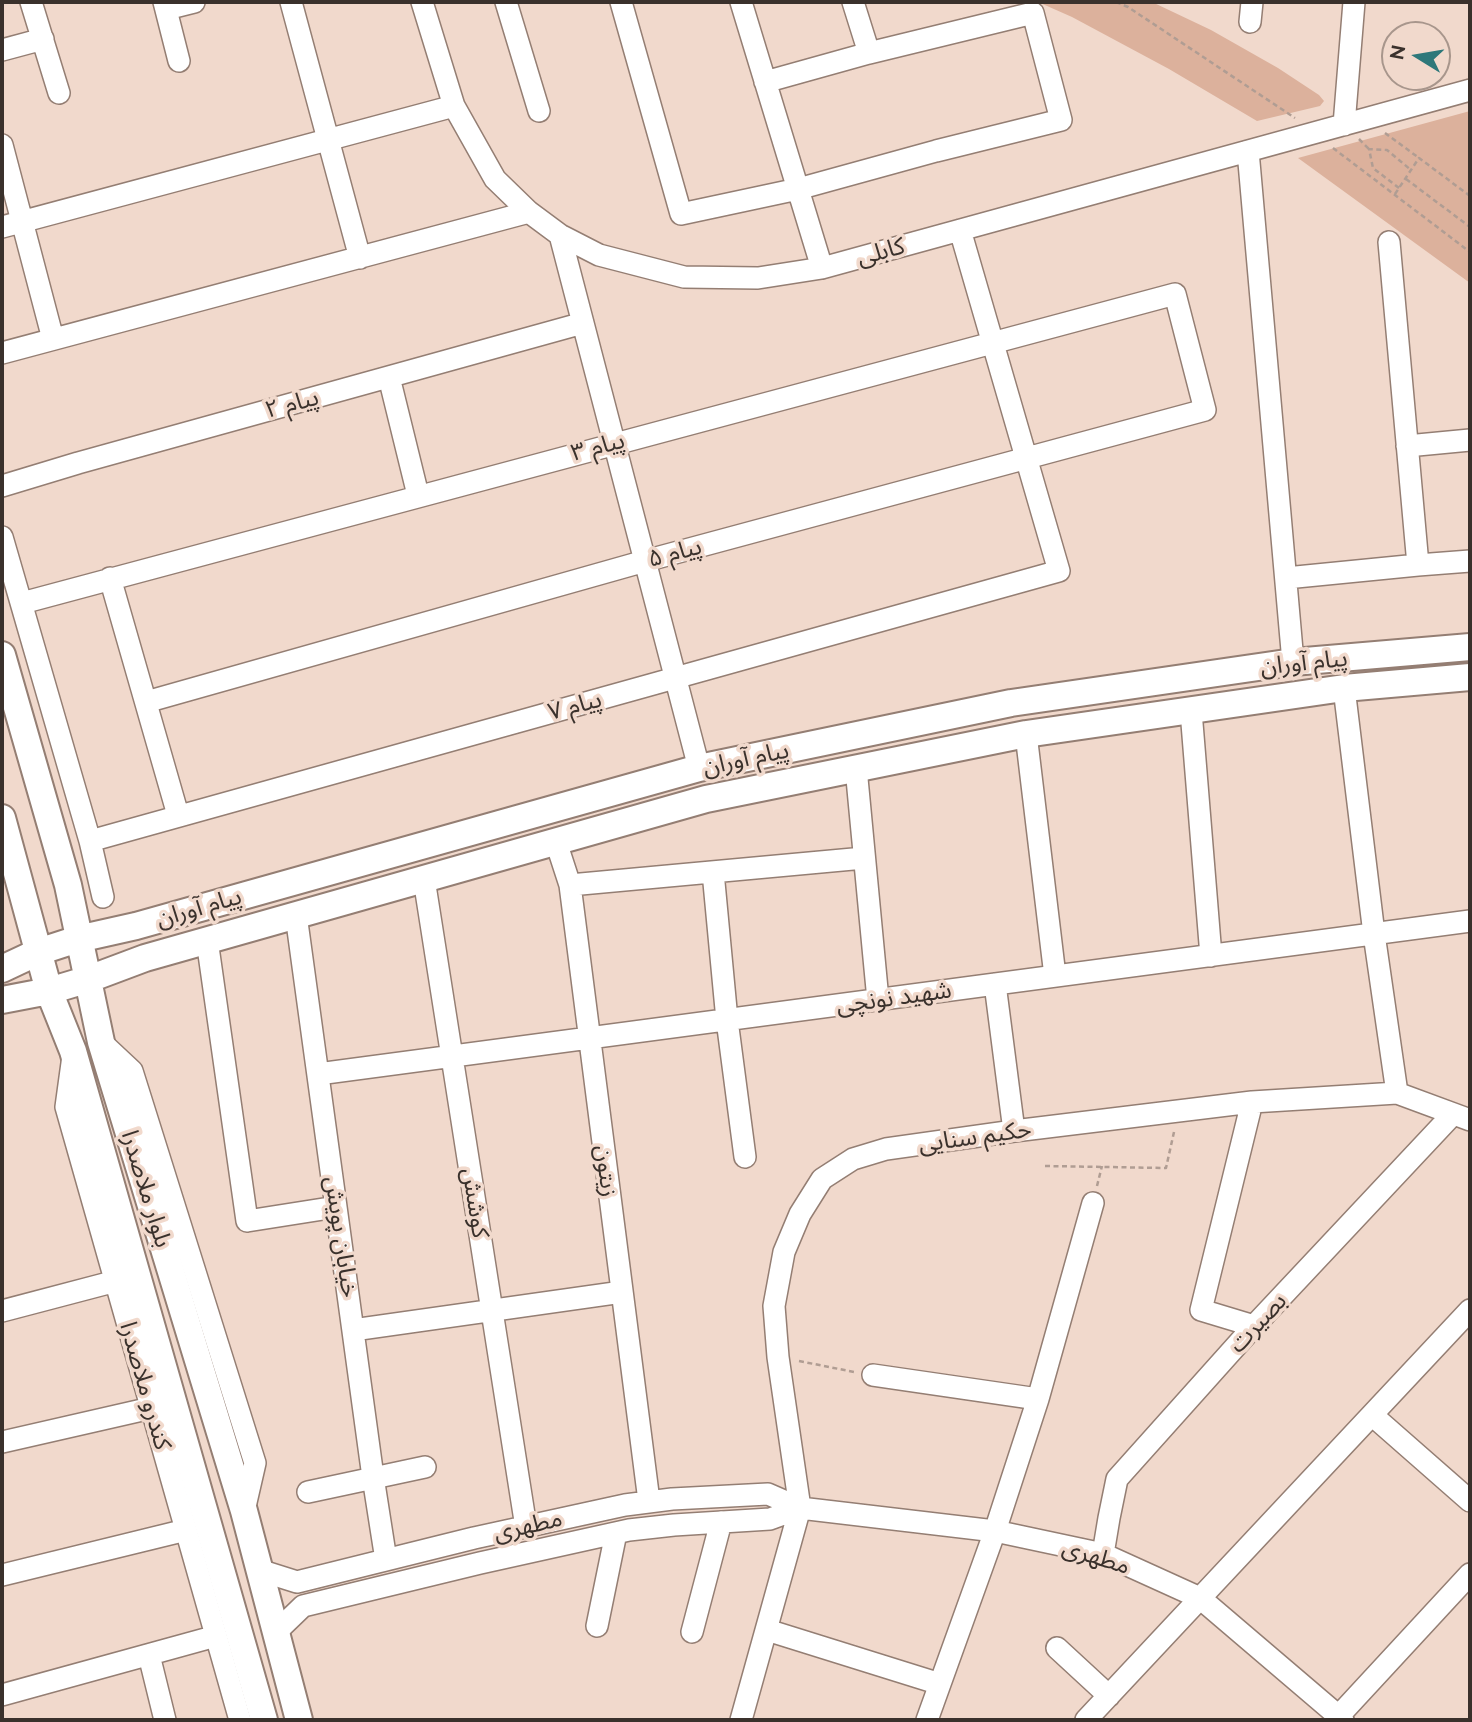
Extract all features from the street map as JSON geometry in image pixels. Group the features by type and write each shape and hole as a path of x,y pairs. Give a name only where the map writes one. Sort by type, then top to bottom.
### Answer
{"main road":[{"name":"پیام آوران","path":"2,969 38,951 78,939 136,926 699,768 1011,703 1293,662 1470,647"},
{"name":"بلوار ملاصدرا","path":"2,655 68,885 101,1042 244,1511 299,1720"},
{"name":"پیام آوران","path":"2,999 49,991 145,958 706,799 1026,734 1344,688 1470,677"},
{"path":"1098,691 1102,723"},
{"name":"بلوار ملاصدرا","path":"2,818 49,991 74,1051 264,1720"},
{"path":"24,898 47,898 62,892 68,885"},
{"path":"136,926 130,935 130,945 136,954 145,958"},
{"path":"2,980 2,993"},
{"path":"74,1051 75,1042 80,1036 95,1036 101,1042"}],"street":[{"path":"31,2 59,93"},
{"path":"180,61 165,6 194,2"},
{"path":"291,2 360,258"},
{"name":"کابلی","path":"422,2 454,106 495,179 529,212 560,235 599,256 684,277 758,278 822,268 1470,90"},
{"path":"506,2 539,111"},
{"path":"621,2 681,214 798,189 1061,120 1034,13 869,53 765,82"},
{"path":"741,2 822,268"},
{"path":"853,2 869,53"},
{"path":"1344,125 1354,2"},
{"path":"2,50 43,39"},
{"path":"12,224 454,106"},
{"path":"2,145 12,224 53,339"},
{"path":"1248,151 1293,662"},
{"path":"2,353 529,212"},
{"path":"960,230 1027,458"},
{"path":"560,235 699,768"},
{"path":"1390,242 1418,565"},
{"name":"پیام ۳","path":"22,603 1175,293 1205,410"},
{"name":"پیام ۲","path":"2,486 583,324"},
{"path":"390,377 418,495"},
{"name":"پیام ۵","path":"146,702 645,561 1205,410"},
{"path":"1408,446 1470,440"},
{"name":"پیام ۷","path":"90,841 1059,571 1027,458"},
{"path":"2,537 64,748 103,897"},
{"path":"1286,578 1470,561"},
{"path":"110,578 178,815"},
{"path":"1344,688 1374,934 1397,1093"},
{"path":"1191,711 1211,956"},
{"path":"1026,734 1055,976"},
{"path":"32,758 64,748"},
{"path":"856,768 878,1000"},
{"name":"زیتون","path":"556,842 570,886 649,1502"},
{"path":"570,886 864,858"},
{"path":"713,872 727,1020 746,1157"},
{"name":"کوشش","path":"424,879 526,1527"},
{"name":"خیابان پویش","path":"296,915 386,1560"},
{"name":"شهید نونچی","path":"318,1074 1470,921"},
{"path":"207,940 247,1221 337,1207"},
{"path":"995,984 1014,1131"},
{"name":"کندرو ملاصدرا","path":"74,1051 66,1107 240,1720"},
{"name":"حکیم سنایی","path":"800,1508 778,1357 774,1306 784,1252 800,1214 822,1179 853,1159 886,1149 1252,1102 1397,1093 1462,1117"},
{"path":"1252,1102 1201,1310 1254,1326"},
{"name":"بصیرت","path":"1103,1554 1117,1479 1254,1326 1462,1117"},
{"path":"927,1720 995,1531 1038,1399 1093,1203"},
{"path":"2,1311 116,1281"},
{"path":"353,1330 622,1292"},
{"path":"1086,1720 1470,1310"},
{"path":"873,1375 1038,1399"},
{"path":"2,1442 151,1408"},
{"path":"1372,1415 1470,1501"},
{"path":"308,1492 425,1467"},
{"name":"مطهری","path":"297,1582 601,1510 649,1502 768,1494 800,1508 995,1531 1103,1554 1200,1598 1339,1719"},
{"path":"741,1720 800,1508"},
{"name":"مطهری","path":"303,1606 616,1532 770,1519 800,1508"},
{"path":"692,1632 721,1522"},
{"path":"2,1575 186,1530"},
{"path":"597,1626 616,1532"},
{"path":"259,1570 297,1582 294,1596 303,1606 275,1633"},
{"path":"1339,1719 1470,1574"},
{"path":"767,1630 940,1684"},
{"path":"2,1695 216,1636"},
{"path":"1057,1648 1109,1696"},
{"path":"149,1655 165,1720"}],"path":[{"path":"1367,118 1470,197"},
{"path":"1399,188 1373,168 1369,149 1387,150 1411,170"},
{"path":"1395,194 1419,158"},
{"path":"1406,178 1470,226"},
{"path":"1045,1166 1166,1168 1178,1111"},
{"path":"778,1357 873,1375"}],"shaded area":[{"path":"1038,2 1152,2 1211,30 1278,68 1324,101 1320,106 1257,121 1169,69 1072,17"},
{"path":"1470,111 1470,283 1298,158"}]}
